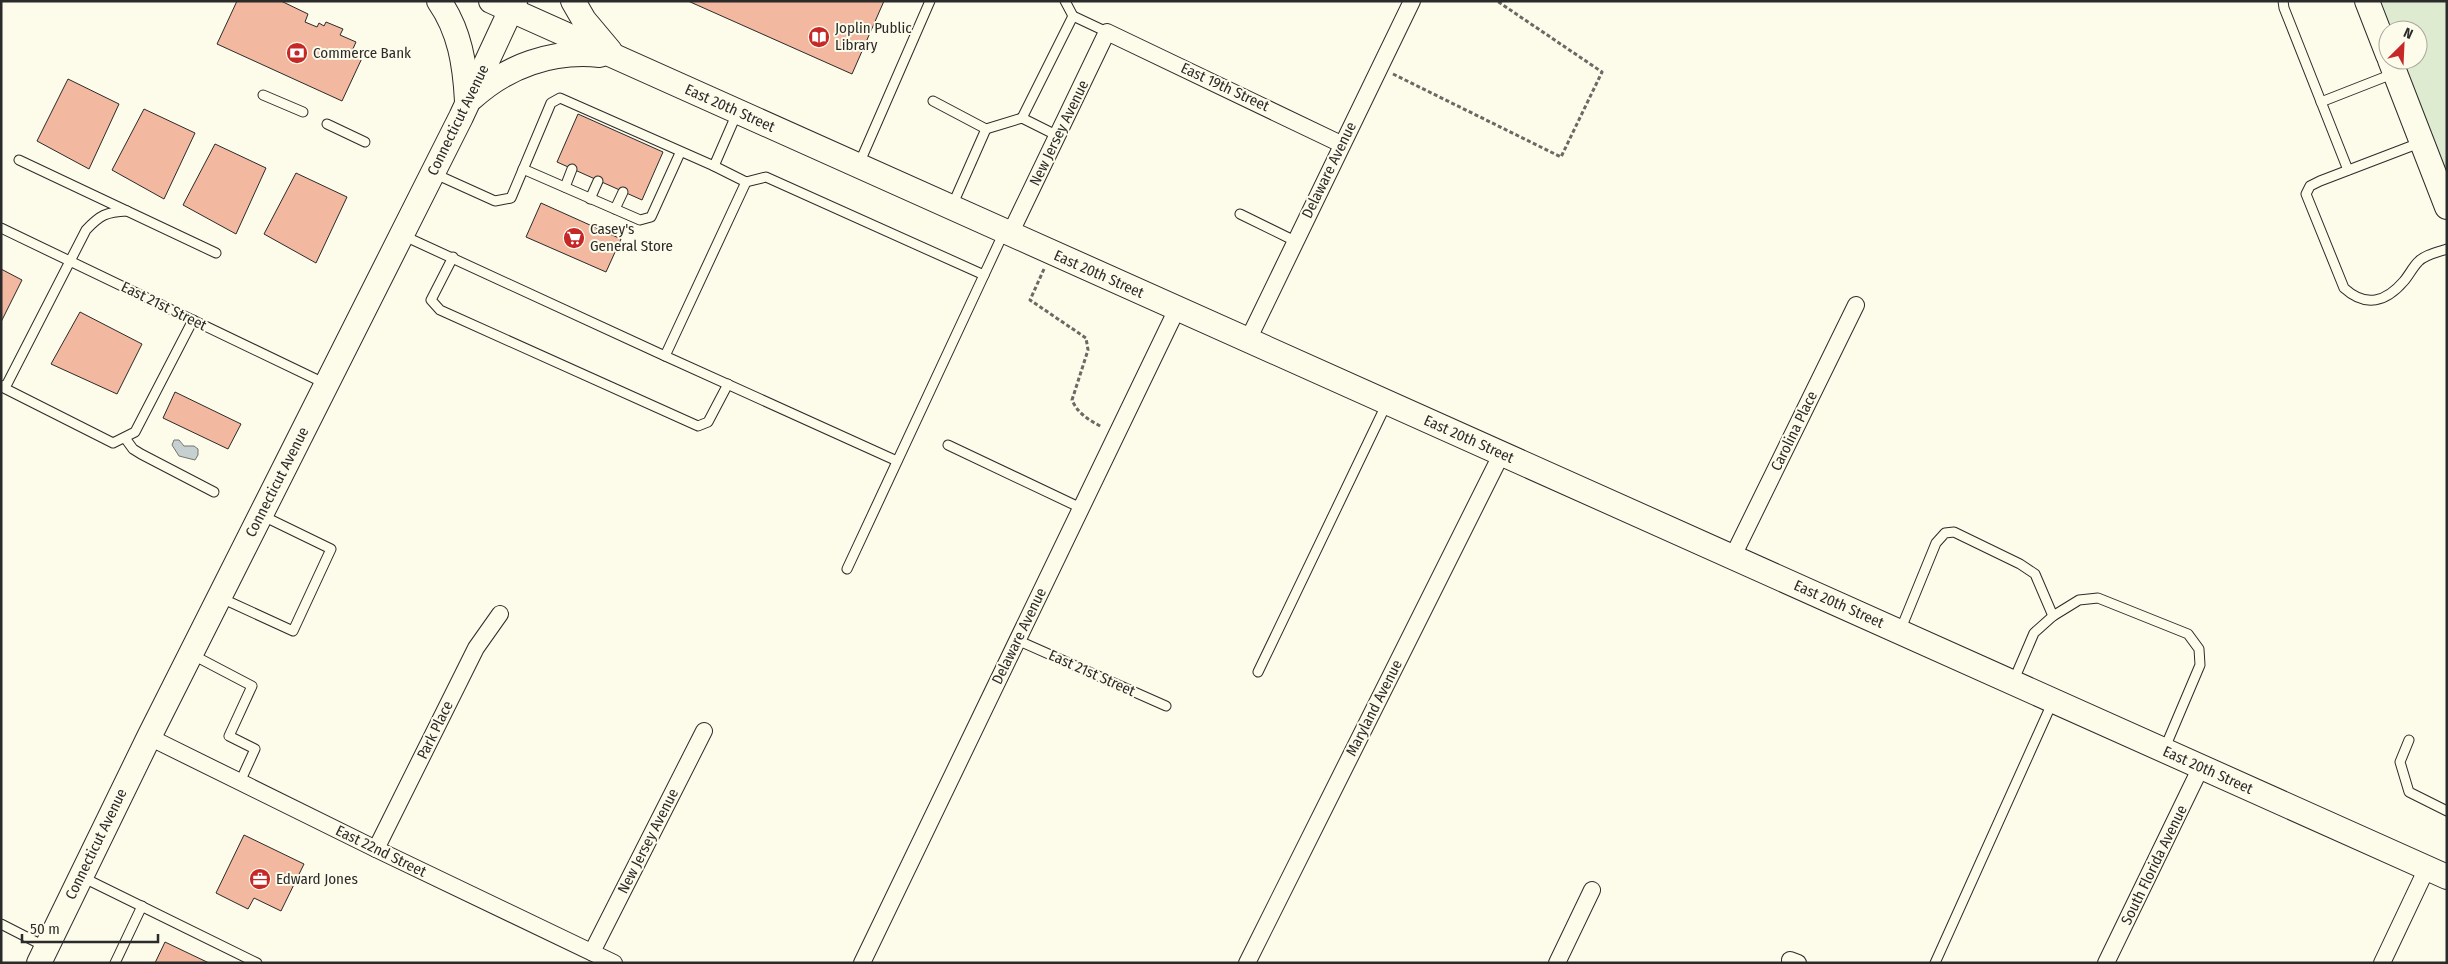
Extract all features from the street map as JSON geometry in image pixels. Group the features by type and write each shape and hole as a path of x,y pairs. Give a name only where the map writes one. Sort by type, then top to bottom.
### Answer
{"main road":[{"path":"439,1 452,21 457,33 465,70 468,102"},
{"path":"573,1 584,20 614,56"},
{"path":"2368,1 2378,28"},
{"name":"Connecticut Avenue","path":"43,955 149,737 468,102 505,4"},
{"name":"East 20th Street","path":"505,4 614,56 1007,233 1900,631 2437,873"},
{"path":"468,102 500,76 548,57 572,54 614,56"},
{"path":"2394,70 2447,206"}],"street":[{"name":"Delaware Avenue","path":"1248,340 1341,144 1412,1"},
{"name":"New Jersey Avenue","path":"1007,233 1058,136 1108,32"},
{"name":"East 19th Street","path":"1108,32 1341,144"},
{"name":"Carolina Place","path":"1732,556 1856,305"},
{"name":"Delaware Avenue","path":"862,963 1177,308"},
{"name":"Maryland Avenue","path":"1246,963 1502,454"},
{"name":"Park Place","path":"376,849 476,648 500,614"},
{"name":"New Jersey Avenue","path":"592,952 704,731"},
{"name":"East 22nd Street","path":"149,737 376,849 614,963"},
{"name":"South Florida Avenue","path":"2106,963 2201,767"},
{"path":"2382,963 2437,873"},
{"path":"1557,963 1592,890"}],"lane":[{"path":"859,165 930,1"},
{"path":"1065,1 1074,16 1108,32"},
{"path":"2283,1 2284,8 2348,170"},
{"path":"1022,118 1074,16"},
{"path":"2321,102 2378,70"},
{"path":"263,95 303,112"},
{"path":"433,172 495,201 511,198 550,103 560,98 593,117 644,141 680,152 746,182 766,177 984,276"},
{"path":"933,101 986,129 1022,118 1058,136"},
{"path":"714,166 738,112"},
{"path":"327,124 365,142"},
{"path":"952,208 986,129"},
{"path":"2422,142 2310,186 2306,194 2344,288 2354,298 2370,302 2389,295 2404,281 2419,260 2447,249"},
{"path":"523,169 640,220 651,217 680,152"},
{"path":"20,160 216,253"},
{"path":"565,187 572,169"},
{"path":"590,198 598,181"},
{"path":"665,356 746,182"},
{"path":"615,209 623,192"},
{"path":"2,387 7,384 86,230 96,219 109,212 127,211"},
{"path":"1240,214 1295,241"},
{"name":"East 21st Street","path":"1,228 327,384"},
{"path":"847,569 984,276 1007,233"},
{"path":"402,235 897,461"},
{"path":"453,258 431,300 440,310 698,426 708,422 728,384"},
{"path":"2,387 113,443 135,432 193,320"},
{"path":"1258,672 1388,402"},
{"path":"125,438 133,449 141,454 214,492"},
{"path":"948,445 1081,508"},
{"path":"219,597 292,631 331,549 261,515"},
{"path":"1900,631 1936,542 1945,533 1954,532 2020,564 2035,574 2053,616"},
{"path":"2012,682 2034,633 2053,616 2079,600 2098,598 2188,634 2199,649 2200,665 2163,750"},
{"name":"East 21st Street","path":"1017,640 1166,706"},
{"path":"191,654 252,686 229,736 255,749 240,782"},
{"path":"1935,963 2054,700"},
{"path":"2408,740 2400,762 2409,792 2447,811"},
{"path":"81,876 257,963"},
{"path":"115,963 142,906"},
{"path":"1,924 43,955"}],"path":[{"path":"1379,68 1561,157 1602,72 1497,1"},
{"path":"1051,252 1030,300 1086,338 1088,350 1072,400 1076,409 1087,420 1116,434"}],"green space":[{"path":"2378,1 2447,1 2447,182 2405,70 2428,70 2428,20 2385,20"}],"shaded area":[{"path":"174,440 179,440 184,446 194,446 198,449 198,455 195,460 179,456 172,445"}],"building":[{"name":"Commerce Bank","path":"237,1 281,1 308,14 305,22 317,27 319,23 324,26 326,22 343,29 340,35 356,42 352,51 363,56 342,101 217,44"},
{"name":"Joplin Public Library","path":"688,1 884,1 852,74"},
{"path":"68,79 119,104 89,169 37,141"},
{"path":"144,109 195,133 164,199 112,170"},
{"path":"578,114 663,152 642,200 557,162"},
{"path":"215,144 266,168 236,234 183,205"},
{"path":"296,173 347,197 316,263 264,234"},
{"name":"Casey's General Store","path":"541,203 621,239 606,272 526,237"},
{"path":"1,269 22,280 1,322"},
{"path":"80,312 142,344 117,394 51,364"},
{"path":"175,392 241,424 228,449 163,418"},
{"name":"Edward Jones","path":"244,835 304,864 281,911 254,898 248,909 216,893"},
{"path":"165,942 209,963 155,963"}],"place":[{"name":"Joplin Public Library","path":"819,37"},
{"name":"Commerce Bank","path":"297,53"},
{"name":"Casey's General Store","path":"574,238"},
{"name":"Edward Jones","path":"260,879"}]}
